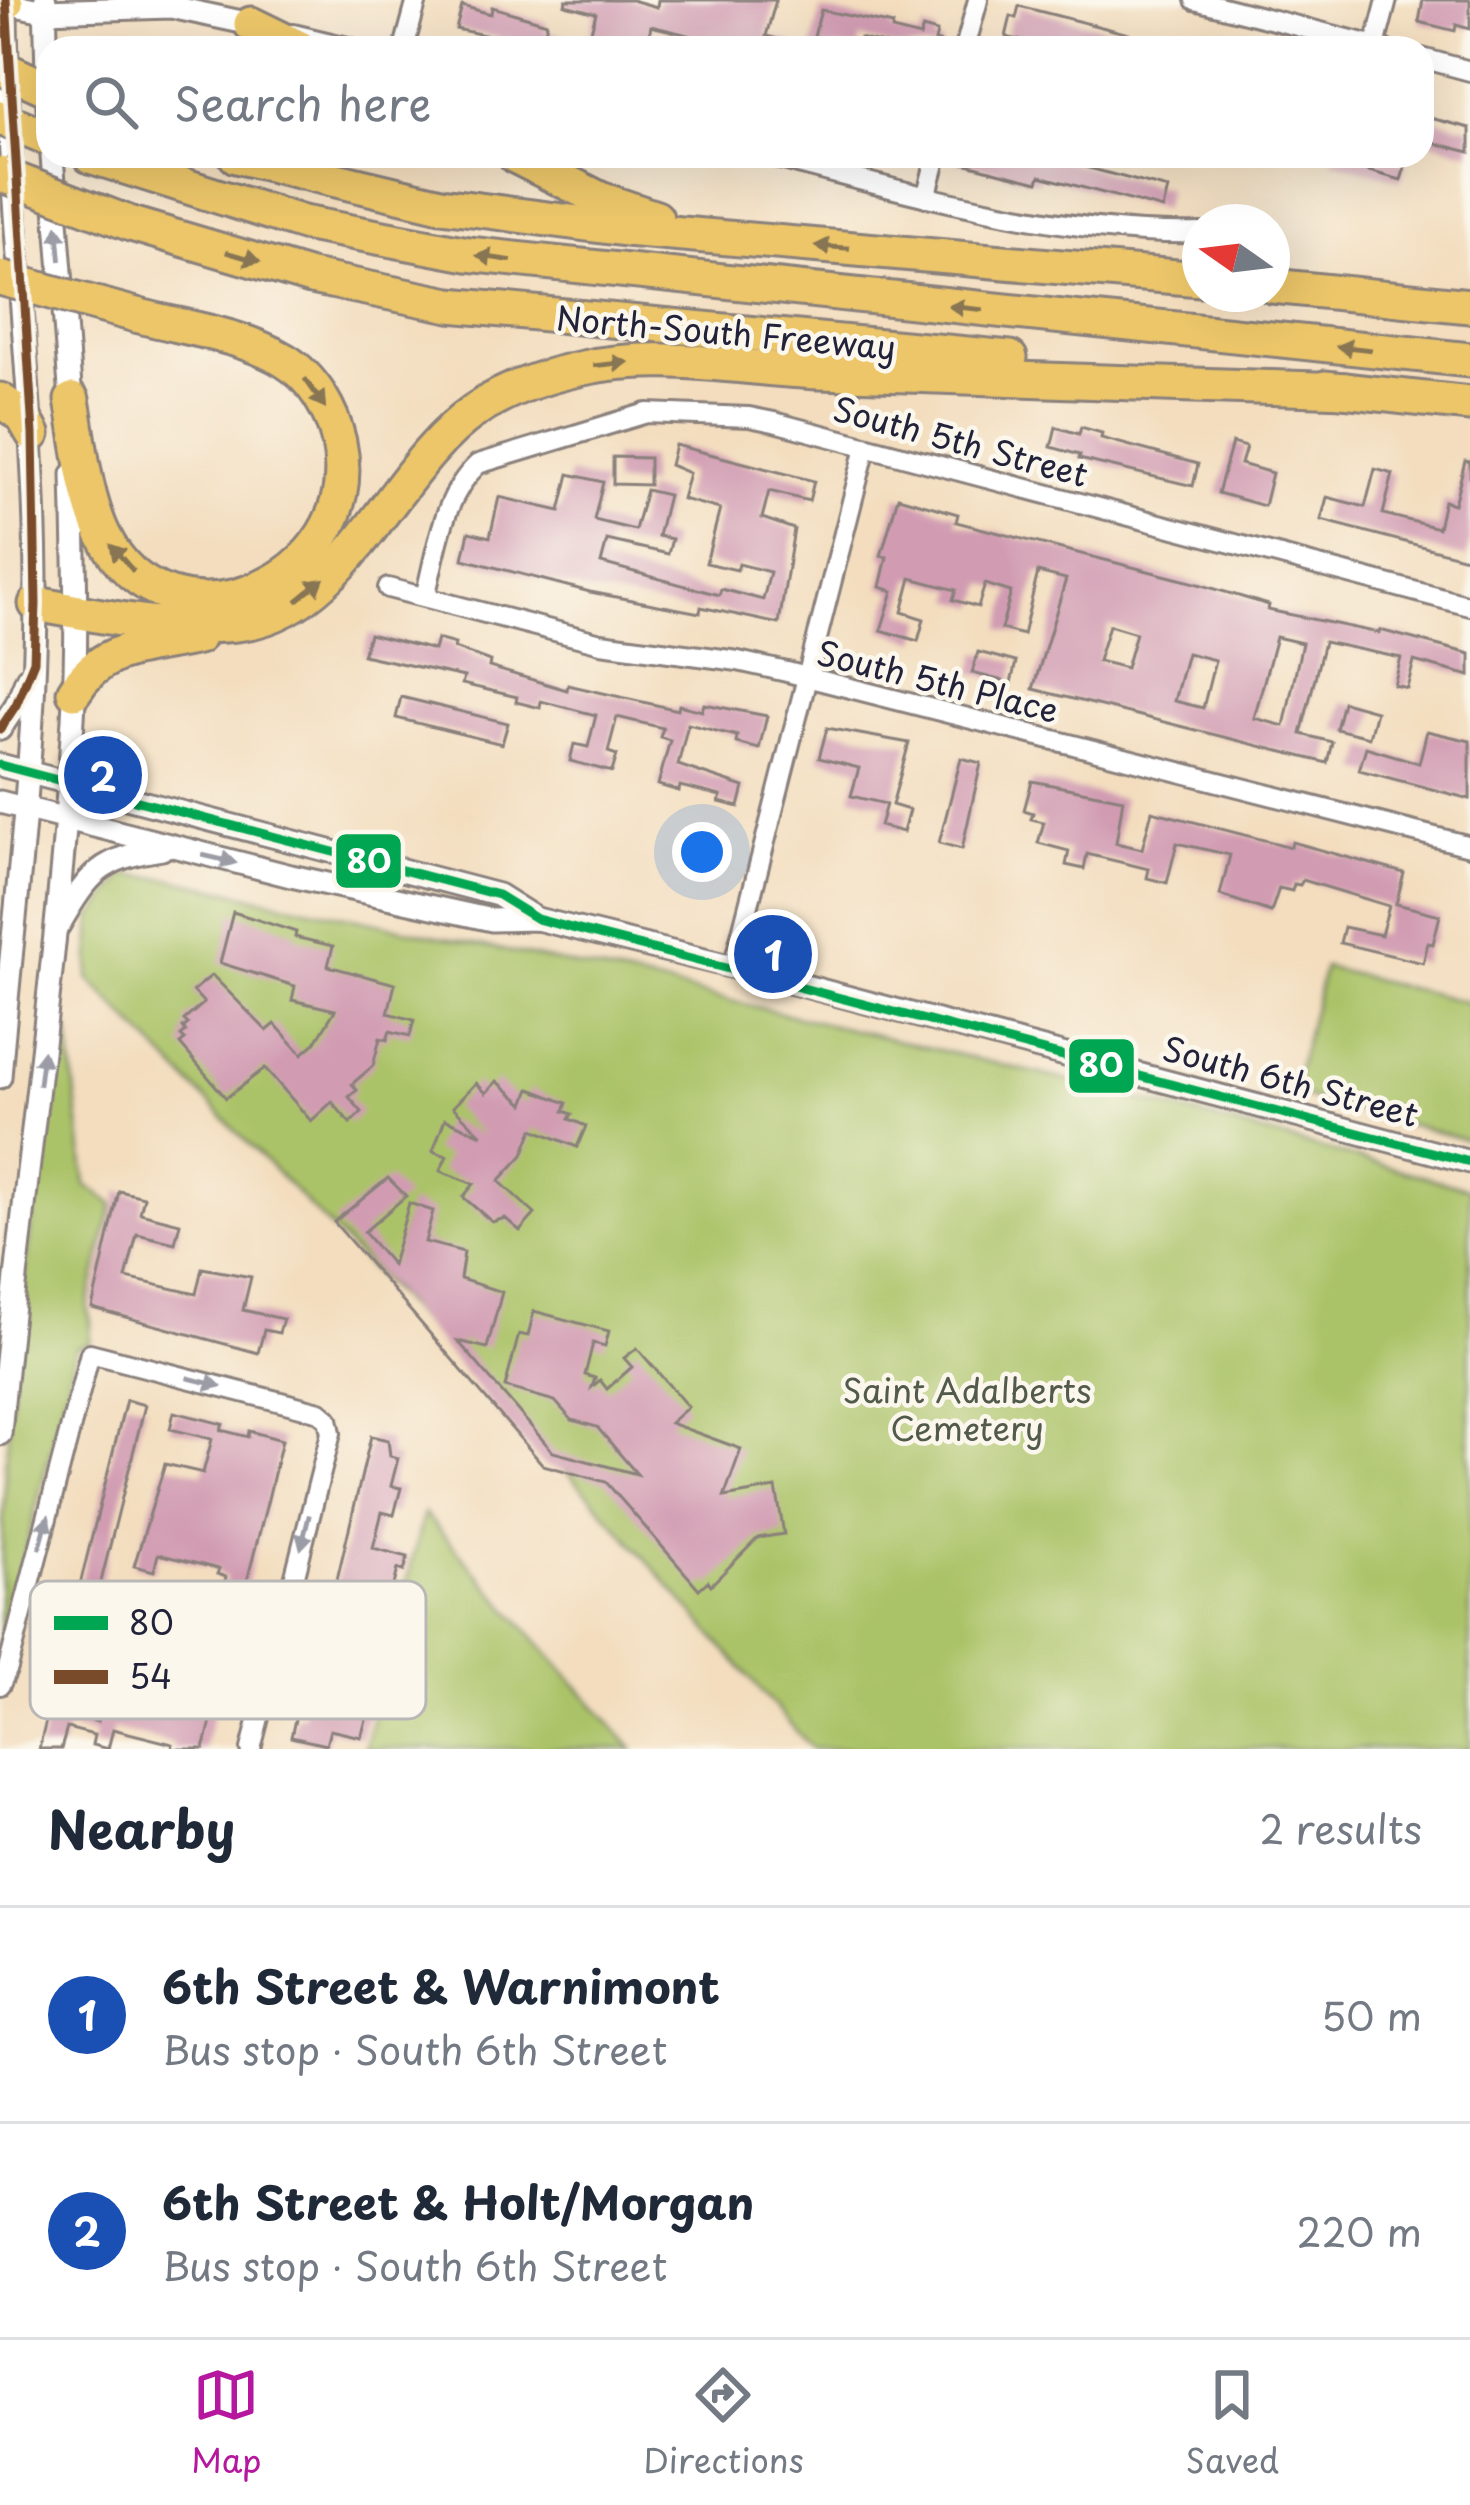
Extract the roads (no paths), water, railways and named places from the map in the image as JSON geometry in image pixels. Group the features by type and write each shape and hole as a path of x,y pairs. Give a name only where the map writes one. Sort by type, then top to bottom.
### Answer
{"highway":[{"path":"251,24 276,36"},
{"path":"0,67 36,84"},
{"path":"0,118 36,133"},
{"name":"North-South Freeway","path":"125,168 303,223 468,254 1470,359"},
{"path":"272,168 441,205 626,230 1182,277"},
{"path":"539,168 641,214 769,243"},
{"name":"North-South Freeway","path":"0,174 131,224 311,277 450,305 1470,404"},
{"path":"0,278 255,347 286,361 322,400 335,425 343,459 340,497 330,525 313,553 286,576 233,598 180,594 140,578 120,560 103,534 71,400"},
{"path":"1290,288 1470,306"},
{"path":"74,692 88,669 106,657 221,632 277,614 312,592 431,451 472,412 536,380 588,367 645,361 813,372 1347,390"},
{"path":"0,400 22,415 33,434"},
{"path":"36,604 146,623 246,622"}],"street":[{"path":"407,36 417,0"},
{"path":"968,36 978,0"},
{"path":"1196,0 1336,36"},
{"path":"1381,36 1387,0"},
{"path":"0,1077 28,772 36,604 33,434 4,1 164,3 302,36"},
{"path":"44,5 45,36"},
{"path":"1434,61 1470,71"},
{"path":"0,1434 56,931 74,692 71,400 53,168"},
{"path":"814,168 926,197 1067,223 1182,231"},
{"path":"926,197 934,168"},
{"name":"South 5th Street","path":"425,597 451,499 462,478 478,464 647,413 748,417 1470,606"},
{"path":"733,967 866,447"},
{"name":"South 5th Place","path":"388,588 601,643 738,661 807,677 1470,846"},
{"path":"0,729 34,661"},
{"name":"South 6th Street","path":"0,765 498,895 537,919"},
{"name":"South 6th Street","path":"0,802 171,848 493,920 537,919 733,967 1470,1162"},
{"path":"56,931 83,884 106,866 128,854 171,848"},
{"path":"0,853 17,884"},
{"path":"31,1581 90,1353 320,1412 328,1419 331,1433 294,1581"},
{"path":"0,1684 30,1583"},
{"path":"251,1749 259,1719"}],"place":[{"name":"6th Street & Holt/Morgan","path":"103,775"},
{"name":"6th Street & Warnimont","path":"773,954"}],"park label":[{"name":"Saint Adalberts Cemetery","path":"967,1408"}]}
